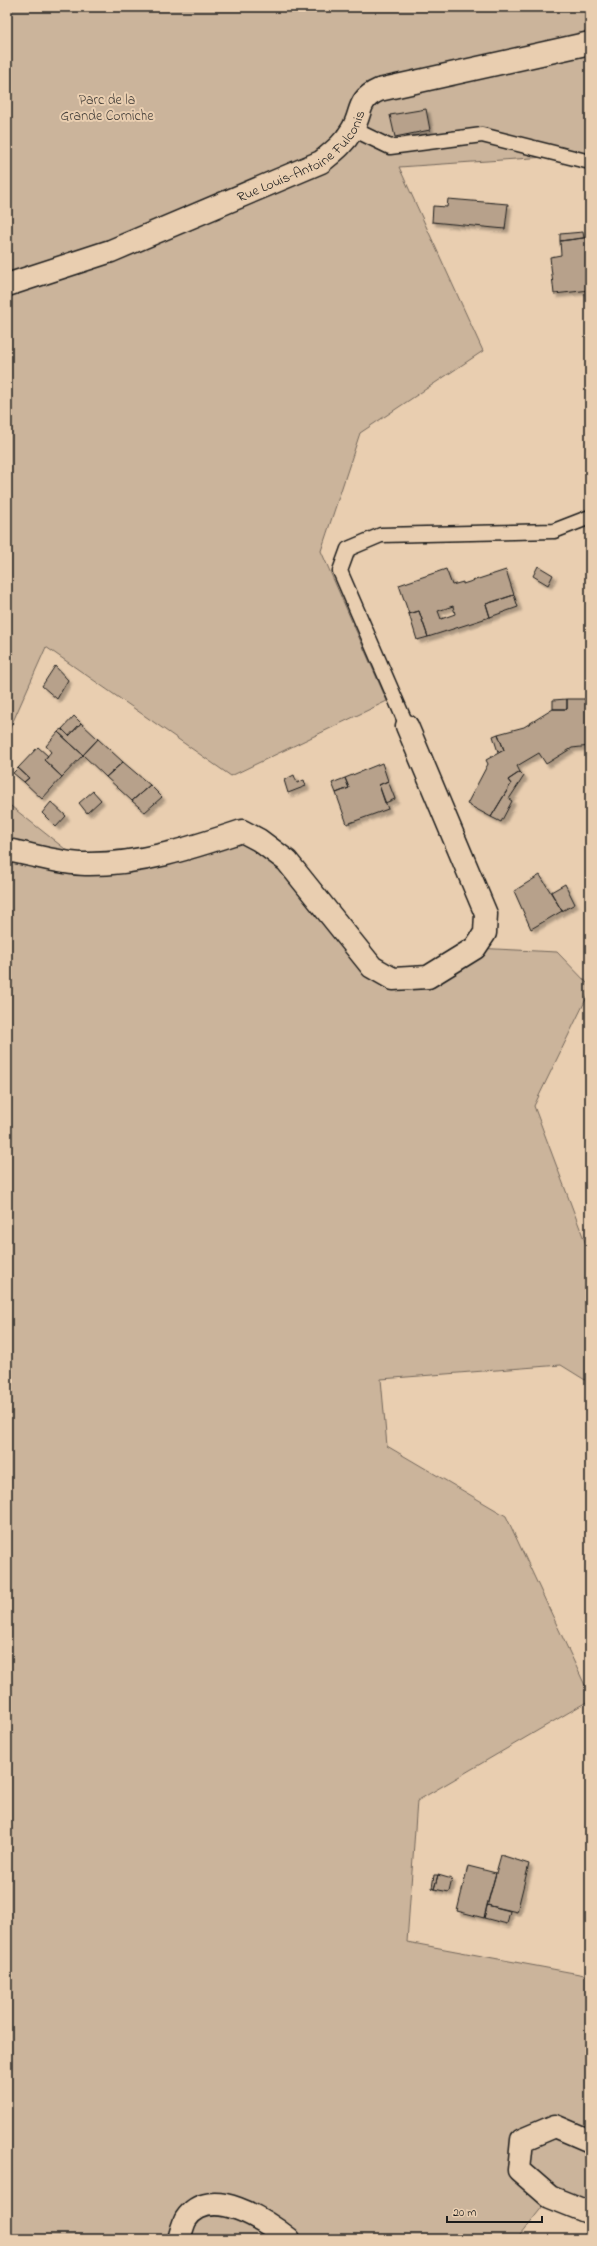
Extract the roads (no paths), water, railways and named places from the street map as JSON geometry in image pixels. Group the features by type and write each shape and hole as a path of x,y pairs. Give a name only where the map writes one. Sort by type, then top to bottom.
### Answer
{"street":[{"name":"Rue Louis-Antoine Fulconis","path":"7,285 111,251 321,162 341,145 353,130 362,101 379,90 590,43"},
{"path":"7,850 84,864 137,860 184,850 242,832 259,840 287,862 372,967 393,979 428,977 475,948 485,933 486,914 407,726"},
{"path":"590,2141 556,2126 522,2140 519,2170 550,2197 590,2214"},
{"path":"179,2239 186,2218 202,2205 219,2203 265,2221 289,2239"}],"lane":[{"path":"353,130 390,147 482,135 590,162"},
{"path":"407,726 340,571 348,549 381,535 554,530 590,517"}],"park label":[{"name":"Parc de la Grande Corniche","path":"107,108"}]}
